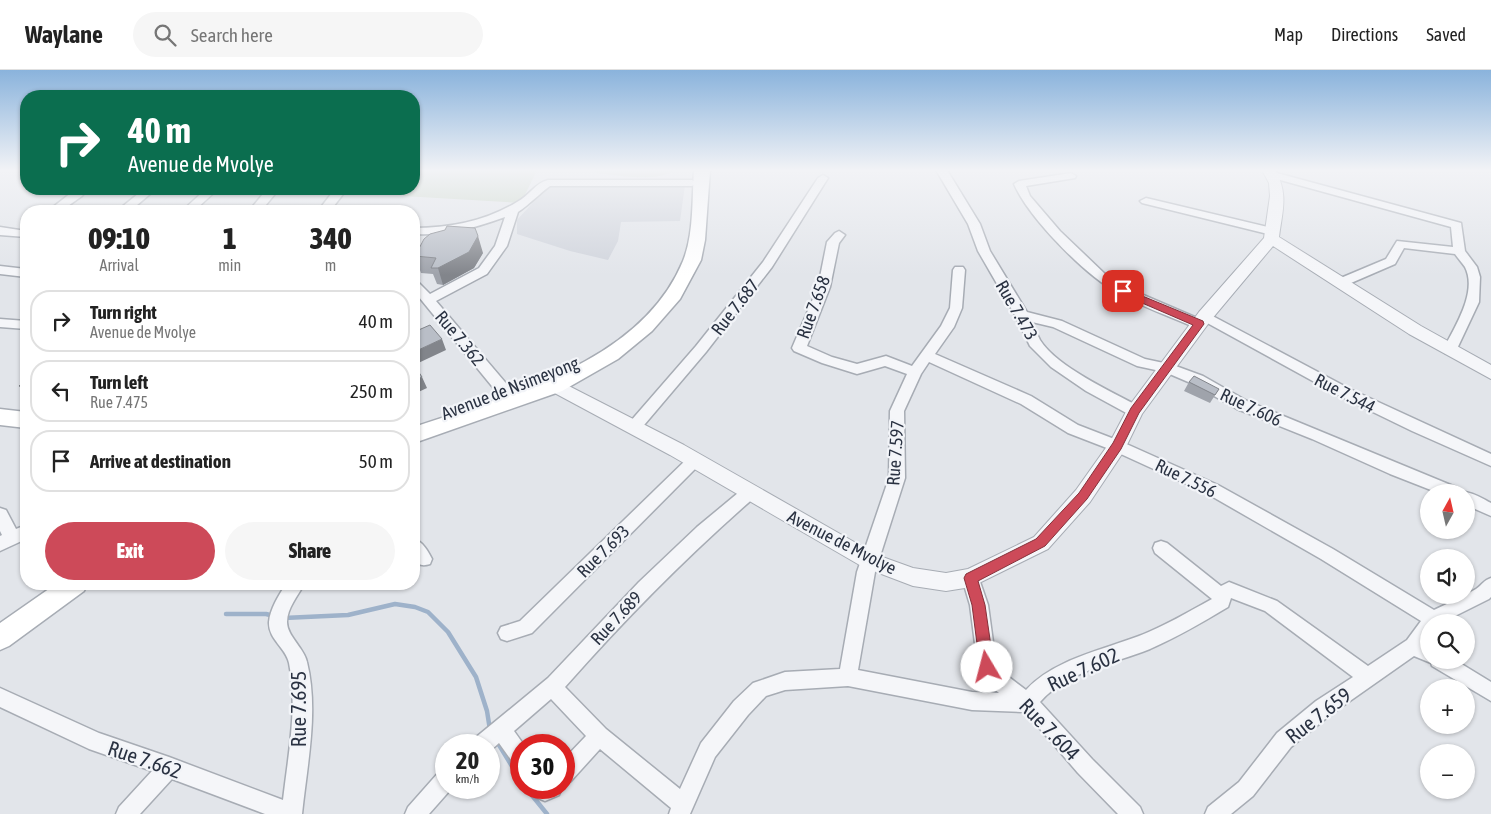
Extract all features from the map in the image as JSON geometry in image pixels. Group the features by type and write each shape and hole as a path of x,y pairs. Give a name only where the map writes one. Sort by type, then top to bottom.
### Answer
{"main road":[{"name":"Avenue de Nsimeyong","path":"420,433 550,382 611,354 632,339 674,295 687,272 698,240 696,205"},
{"name":"Avenue de Nsimeyong","path":"420,422 505,392 550,382"},
{"path":"0,407 20,409"},
{"path":"0,417 20,419"},
{"path":"0,624 49,590"},
{"path":"0,638 67,590"}],"street":[{"path":"420,231 438,232 458,229 489,220 522,205"},
{"name":"Rue 7.687","path":"634,427 701,349 768,264 806,205"},
{"name":"Rue 7.473","path":"963,205 974,224 984,251 1022,315 1035,343 1056,364 1135,411"},
{"name":"Rue 7.544","path":"1032,205 1056,234 1101,277 1123,291 1202,320 1376,409 1491,460"},
{"path":"1160,205 1271,235 1340,283 1491,374"},
{"path":"1271,235 1275,205"},
{"path":"1386,205 1457,226 1459,251 1471,267 1474,277 1473,302 1450,350"},
{"path":"428,300 483,271 501,246 513,210"},
{"path":"0,231 20,233"},
{"name":"Rue 7.658","path":"839,234 833,242 824,287 798,348 857,369 886,361 916,372"},
{"name":"Avenue de Mvolye","path":"550,382 695,460 870,561 913,577 946,582 971,578 1041,542 1083,496 1117,446 1135,411 1202,320 1271,235"},
{"path":"1340,283 1391,261 1401,244 1459,251"},
{"path":"0,270 20,272"},
{"name":"Rue 7.597","path":"848,677 866,572 896,478 897,411 916,372 928,356 956,308 959,270"},
{"name":"Rue 7.362","path":"420,291 505,392"},
{"name":"Rue 7.606","path":"1022,315 1057,324 1142,363 1168,368 1198,380 1242,405 1431,484"},
{"path":"0,322 20,324"},
{"name":"Rue 7.556","path":"928,356 1026,400 1074,429 1117,446 1212,489 1320,551 1420,615"},
{"name":"Rue 7.693","path":"507,633 526,627 695,460"},
{"name":"Rue 7.689","path":"495,734 555,684 644,587 703,532 750,492"},
{"path":"1475,502 1491,510"},
{"path":"0,514 13,538"},
{"path":"1160,548 1221,596 1229,590 1271,606 1368,677"},
{"name":"Rue 7.604","path":"971,578 979,605 987,667 994,677 1027,703 1133,814"},
{"name":"Rue 7.659","path":"1446,614 1483,594 1491,585"},
{"name":"Rue 7.695","path":"286,813 302,726 298,660 280,631 278,622 283,607 293,590"},
{"name":"Rue 7.602","path":"1027,703 1044,684 1104,655 1143,643 1184,624 1222,602 1221,596"},
{"name":"Rue 7.659","path":"1216,814 1246,789 1284,740 1323,708 1368,677 1420,651"},
{"path":"1454,669 1491,692"},
{"path":"555,684 556,691 598,736 681,810 708,750 741,708 760,689 785,681 848,677 972,700 1027,703"},
{"name":"Rue 7.662","path":"0,697 96,742 169,767 286,813"},
{"path":"501,729 510,742"},
{"path":"575,762 598,736"},
{"path":"126,814 169,767"},
{"path":"415,814 435,791"}],"shaded area":[{"path":"531,205 682,205 680,221 621,222 618,241 608,260 570,251 517,234 517,220"}],"building":[{"path":"447,226 475,228 478,236 469,252 438,268 431,268 436,258 420,256 420,247 424,239 430,234 445,230"},
{"path":"430,325 442,339 420,349 420,329"},
{"path":"1194,376 1219,389 1215,395 1189,382"}],"waterway":[{"path":"284,618 348,615 395,604 415,607 428,612 448,632 476,677 487,711 490,730"},
{"path":"226,614 266,614 274,616"},
{"path":"500,747 510,763"},
{"path":"535,799 547,814"}],"route":[{"path":"987,667 979,605 971,578 1041,542 1083,496 1117,446 1135,411 1199,324 1153,306 1123,291"}]}
